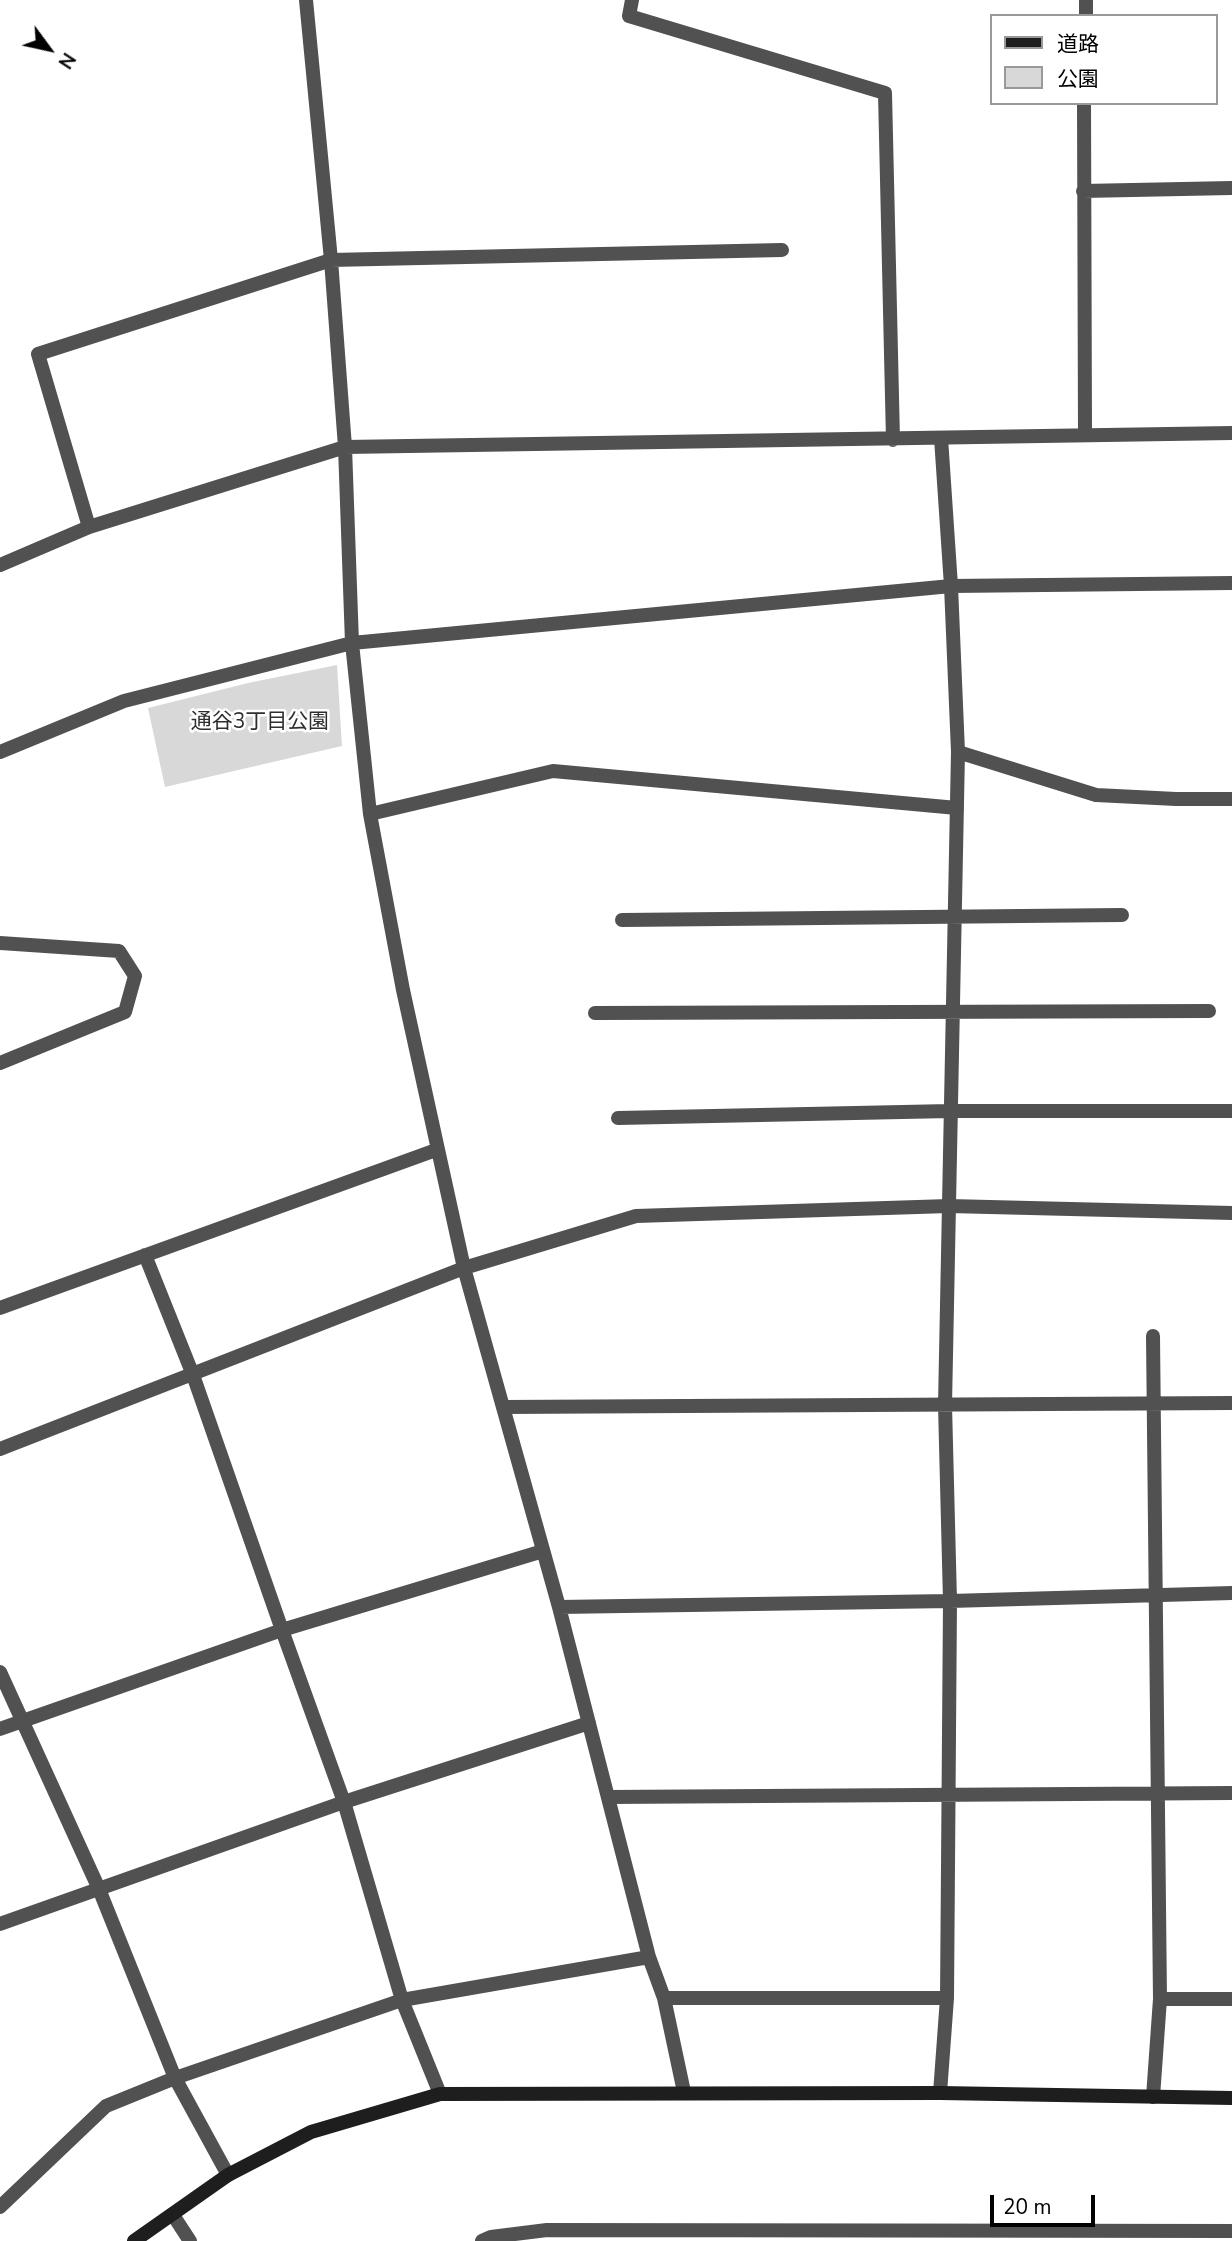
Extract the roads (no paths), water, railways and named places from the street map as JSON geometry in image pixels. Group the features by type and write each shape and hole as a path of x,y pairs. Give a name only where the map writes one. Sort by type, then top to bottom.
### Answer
{"street":[{"path":"306,0 331,260 345,447 352,643 370,814 436,1150 464,1268 559,1606 649,1957 664,1998 684,2092"},
{"path":"632,0 629,16 885,93 892,440"},
{"path":"1084,105 1085,434"},
{"path":"1083,191 1232,188"},
{"path":"89,527 38,354 331,260 782,250"},
{"path":"0,565 89,527 345,447 1232,433"},
{"path":"940,2093 947,1998 950,1601 945,1405 958,752 941,438"},
{"path":"0,752 124,701 352,643 951,586 1232,583"},
{"path":"958,752 1096,795 1232,799"},
{"path":"370,814 553,771 957,808"},
{"path":"622,920 1122,915"},
{"path":"0,943 119,951 135,976 125,1012 0,1063"},
{"path":"595,1013 1209,1011"},
{"path":"618,1118 950,1111 1232,1111"},
{"path":"0,1308 436,1150"},
{"path":"0,1449 464,1268 636,1216 949,1206 1232,1213"},
{"path":"145,1255 193,1375 344,1801 402,2000 440,2094"},
{"path":"1153,1336 1160,1999 1153,2097"},
{"path":"503,1407 1232,1403"},
{"path":"0,1729 282,1630 543,1551"},
{"path":"559,1606 950,1601 1232,1593"},
{"path":"0,1672 99,1889 175,2078 228,2175"},
{"path":"0,1924 344,1801 589,1723"},
{"path":"608,1797 1232,1793"},
{"path":"0,2207 106,2106 175,2078 402,2000 649,1957"},
{"path":"664,1998 947,1998"},
{"path":"1160,1999 1232,1999"},
{"path":"134,2241 228,2175 311,2132 440,2094 940,2093 1232,2098"},
{"path":"173,2215 190,2241"},
{"path":"482,2241 491,2237 547,2230 1232,2231"}],"park label":[{"name":"通谷3丁目公園","path":"260,723"}]}
